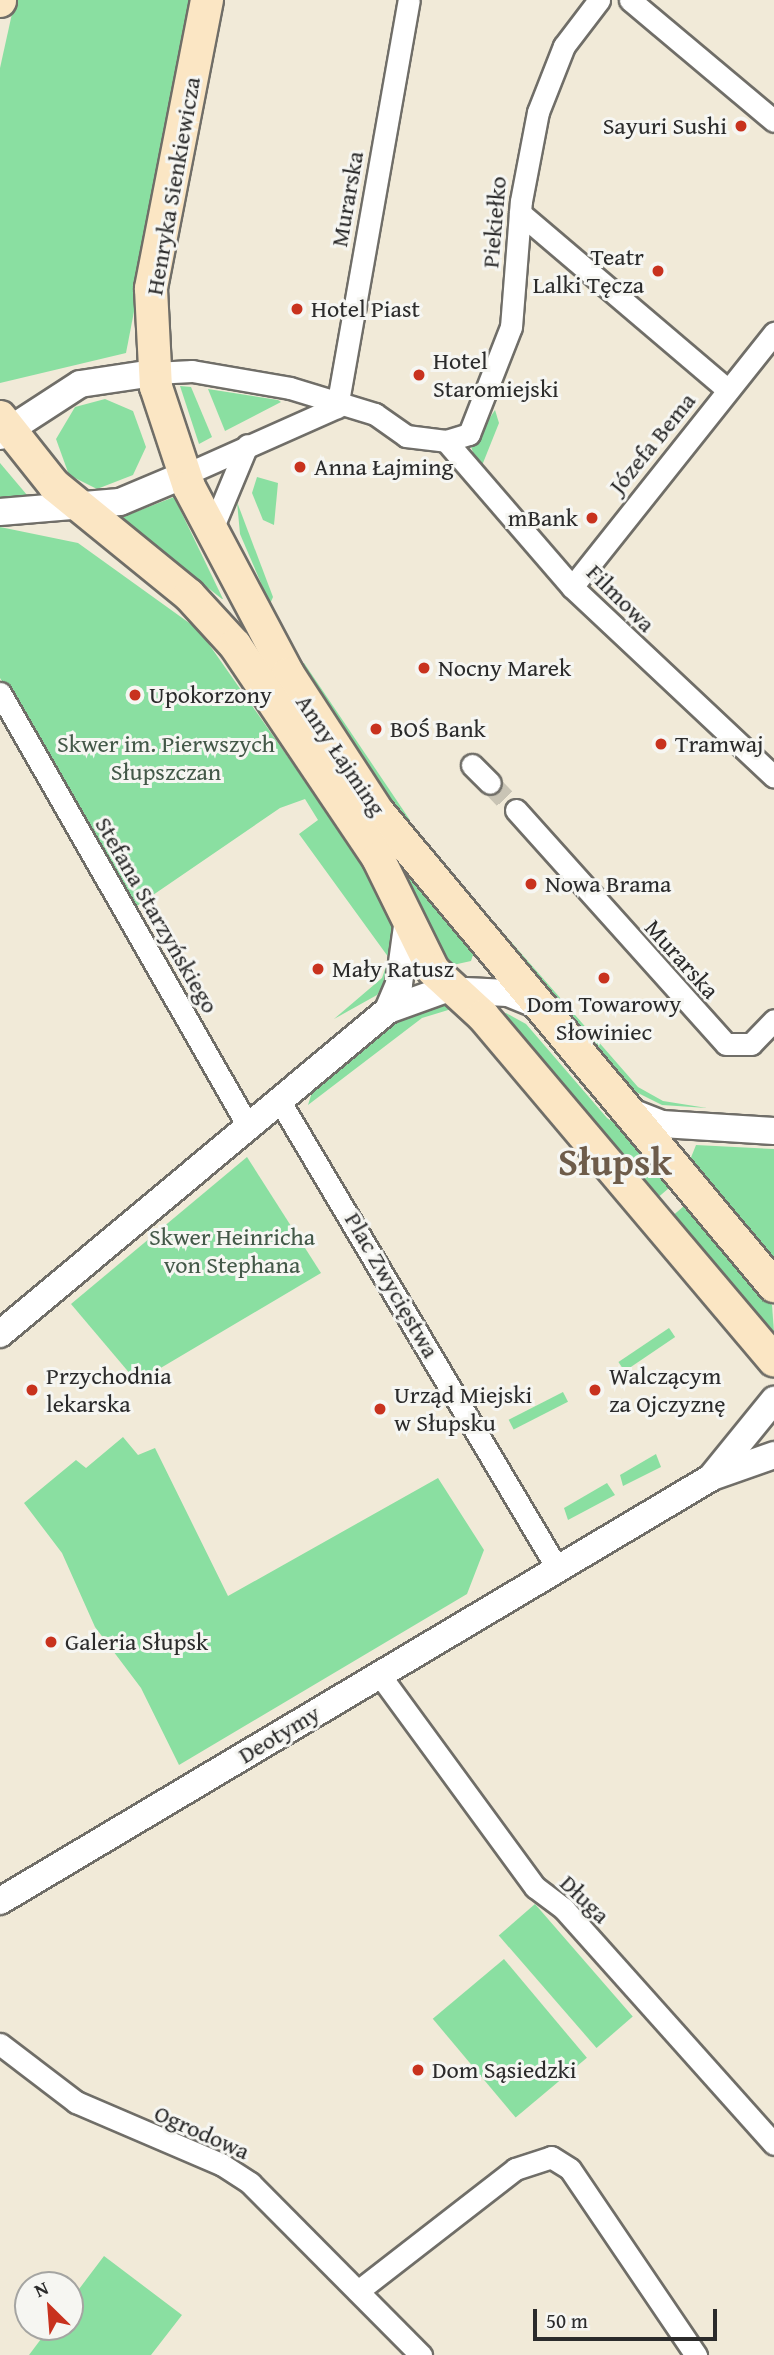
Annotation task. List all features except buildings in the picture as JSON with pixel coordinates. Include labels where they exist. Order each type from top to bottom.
[{"type":"main road","name":"Henryka Sienkiewicza","points":[[184,475],[154,373],[152,282],[207,0]]},
{"type":"main road","name":"Anny Łajming","points":[[3,428],[81,508],[189,595],[235,645],[378,858],[407,926],[449,990]]},
{"type":"main road","name":"Anny Łajming","points":[[184,475],[210,534],[358,783],[541,1007]]},
{"type":"main road","points":[[449,990],[483,1016],[774,1360]]},
{"type":"main road","points":[[541,1007],[636,1114],[774,1286]]},
{"type":"street","name":"Murarska","points":[[337,407],[409,0]]},
{"type":"street","name":"Piekiełko","points":[[446,441],[474,428],[511,327],[520,213],[546,88],[564,46],[599,0]]},
{"type":"street","points":[[630,0],[774,121]]},
{"type":"street","points":[[520,213],[728,390]]},
{"type":"street","name":"Józefa Bema","points":[[572,587],[774,333]]},
{"type":"street","points":[[3,428],[80,384],[154,373],[192,371],[290,388],[337,407],[369,412],[399,435],[446,441]]},
{"type":"street","points":[[0,512],[81,508],[120,502],[337,407]]},
{"type":"street","name":"Filmowa","points":[[446,441],[572,587],[774,777]]},
{"type":"street","points":[[210,534],[247,445]]},
{"type":"street","name":"Stefana Starzyńskiego","points":[[0,693],[248,1126]]},
{"type":"street","points":[[472,765],[491,783]]},
{"type":"street","name":"Murarska","points":[[516,810],[716,1035],[742,1047],[770,1026]]},
{"type":"street","points":[[388,1010],[399,984],[407,926]]},
{"type":"street","points":[[0,1334],[388,1010],[449,990],[508,993],[541,1007]]},
{"type":"street","name":"Plac Zwycięstwa","points":[[279,1100],[558,1568]]},
{"type":"street","points":[[636,1114],[662,1124],[774,1131]]},
{"type":"street","points":[[712,1476],[774,1400]]},
{"type":"street","points":[[558,1568],[712,1476],[774,1455]]},
{"type":"street","name":"Deotymy","points":[[0,1900],[558,1568]]},
{"type":"street","name":"Długa","points":[[379,1674],[534,1887],[564,1909],[774,2144]]},
{"type":"street","name":"Ogrodowa","points":[[0,2044],[76,2102],[236,2173],[421,2355]]},
{"type":"street","points":[[358,2291],[515,2168],[551,2157],[570,2169],[696,2355]]},
{"type":"green space","points":[[15,0],[194,0],[126,353],[0,383],[0,68]]},
{"type":"green space","points":[[180,386],[191,387],[212,437],[199,444]]},
{"type":"green space","points":[[208,389],[278,400],[281,402],[225,431]]},
{"type":"green space","points":[[105,399],[133,411],[146,447],[133,475],[97,489],[69,475],[56,439],[75,407]]},
{"type":"green space","points":[[495,410],[499,423],[479,473],[471,446]]},
{"type":"green space","points":[[0,463],[27,495],[27,496],[0,498]]},
{"type":"green space","points":[[257,477],[278,483],[274,525],[263,520],[252,493]]},
{"type":"green space","points":[[174,497],[223,599],[120,518]]},
{"type":"green space","points":[[237,502],[273,597],[270,604],[240,534]]},
{"type":"green space","name":"Skwer im. Pierwszych Słupszczan","points":[[0,527],[78,543],[199,630],[383,893],[397,933],[390,975],[377,995],[334,1019],[382,978],[389,958],[299,834],[318,820],[305,799],[280,808],[134,908],[0,678]]},
{"type":"green space","points":[[304,663],[410,821],[405,824],[299,666]]},
{"type":"green space","points":[[404,865],[475,949],[471,961],[439,968],[433,959]]},
{"type":"green space","points":[[450,872],[638,1087],[663,1101],[707,1108],[662,1105],[634,1091]]},
{"type":"green space","points":[[437,1005],[458,1007],[422,1018],[308,1105],[313,1089],[389,1026]]},
{"type":"green space","points":[[506,1013],[526,1024],[607,1118],[641,1142],[676,1182],[655,1200],[502,1015]]},
{"type":"green space","points":[[696,1145],[774,1149],[774,1265],[690,1160]]},
{"type":"green space","name":"Skwer Heinricha von Stephana","points":[[247,1157],[321,1273],[137,1382],[71,1304]]},
{"type":"green space","points":[[691,1200],[772,1305],[774,1332],[670,1218]]},
{"type":"green space","points":[[669,1328],[675,1337],[625,1371],[618,1362]]},
{"type":"green space","points":[[563,1392],[568,1402],[514,1429],[509,1420]]},
{"type":"green space","points":[[123,1437],[138,1455],[155,1448],[228,1596],[438,1478],[484,1550],[467,1594],[179,1765],[141,1688],[95,1627],[62,1553],[24,1503],[76,1460],[86,1468]]},
{"type":"green space","points":[[656,1454],[661,1467],[623,1486],[620,1475]]},
{"type":"green space","points":[[607,1483],[615,1495],[568,1520],[564,1508]]},
{"type":"green space","points":[[535,1904],[633,2016],[597,2048],[499,1935]]},
{"type":"green space","points":[[504,1959],[587,2058],[516,2118],[433,2019]]},
{"type":"green space","points":[[104,2256],[182,2315],[151,2355],[29,2355],[40,2341],[84,2341],[84,2282]]},
{"type":"tunnel","points":[[490,783],[516,810]]},
{"type":"place","name":"Sayuri Sushi","points":[[741,126]]},
{"type":"place","name":"Teatr Lalki Tęcza","points":[[658,271]]},
{"type":"place","name":"Hotel Piast","points":[[297,309]]},
{"type":"place","name":"Hotel Staromiejski","points":[[419,375]]},
{"type":"place","name":"Anna Łajming","points":[[300,467]]},
{"type":"place","name":"mBank","points":[[592,518]]},
{"type":"place","name":"Nocny Marek","points":[[424,668]]},
{"type":"place","name":"Upokorzony","points":[[135,695]]},
{"type":"place","name":"BOŚ Bank","points":[[376,729]]},
{"type":"place","name":"Tramwaj","points":[[661,744]]},
{"type":"place","name":"Nowa Brama","points":[[531,884]]},
{"type":"place","name":"Mały Ratusz","points":[[318,969]]},
{"type":"place","name":"Dom Towarowy Słowiniec","points":[[604,978]]},
{"type":"place","name":"Przychodnia lekarska","points":[[32,1390]]},
{"type":"place","name":"Walczącym za Ojczyznę","points":[[595,1390]]},
{"type":"place","name":"Urząd Miejski w Słupsku","points":[[380,1409]]},
{"type":"place","name":"Galeria Słupsk","points":[[51,1642]]},
{"type":"place","name":"Dom Sąsiedzki","points":[[418,2070]]},
{"type":"district","name":"Słupsk","points":[[615,1162]]}]
